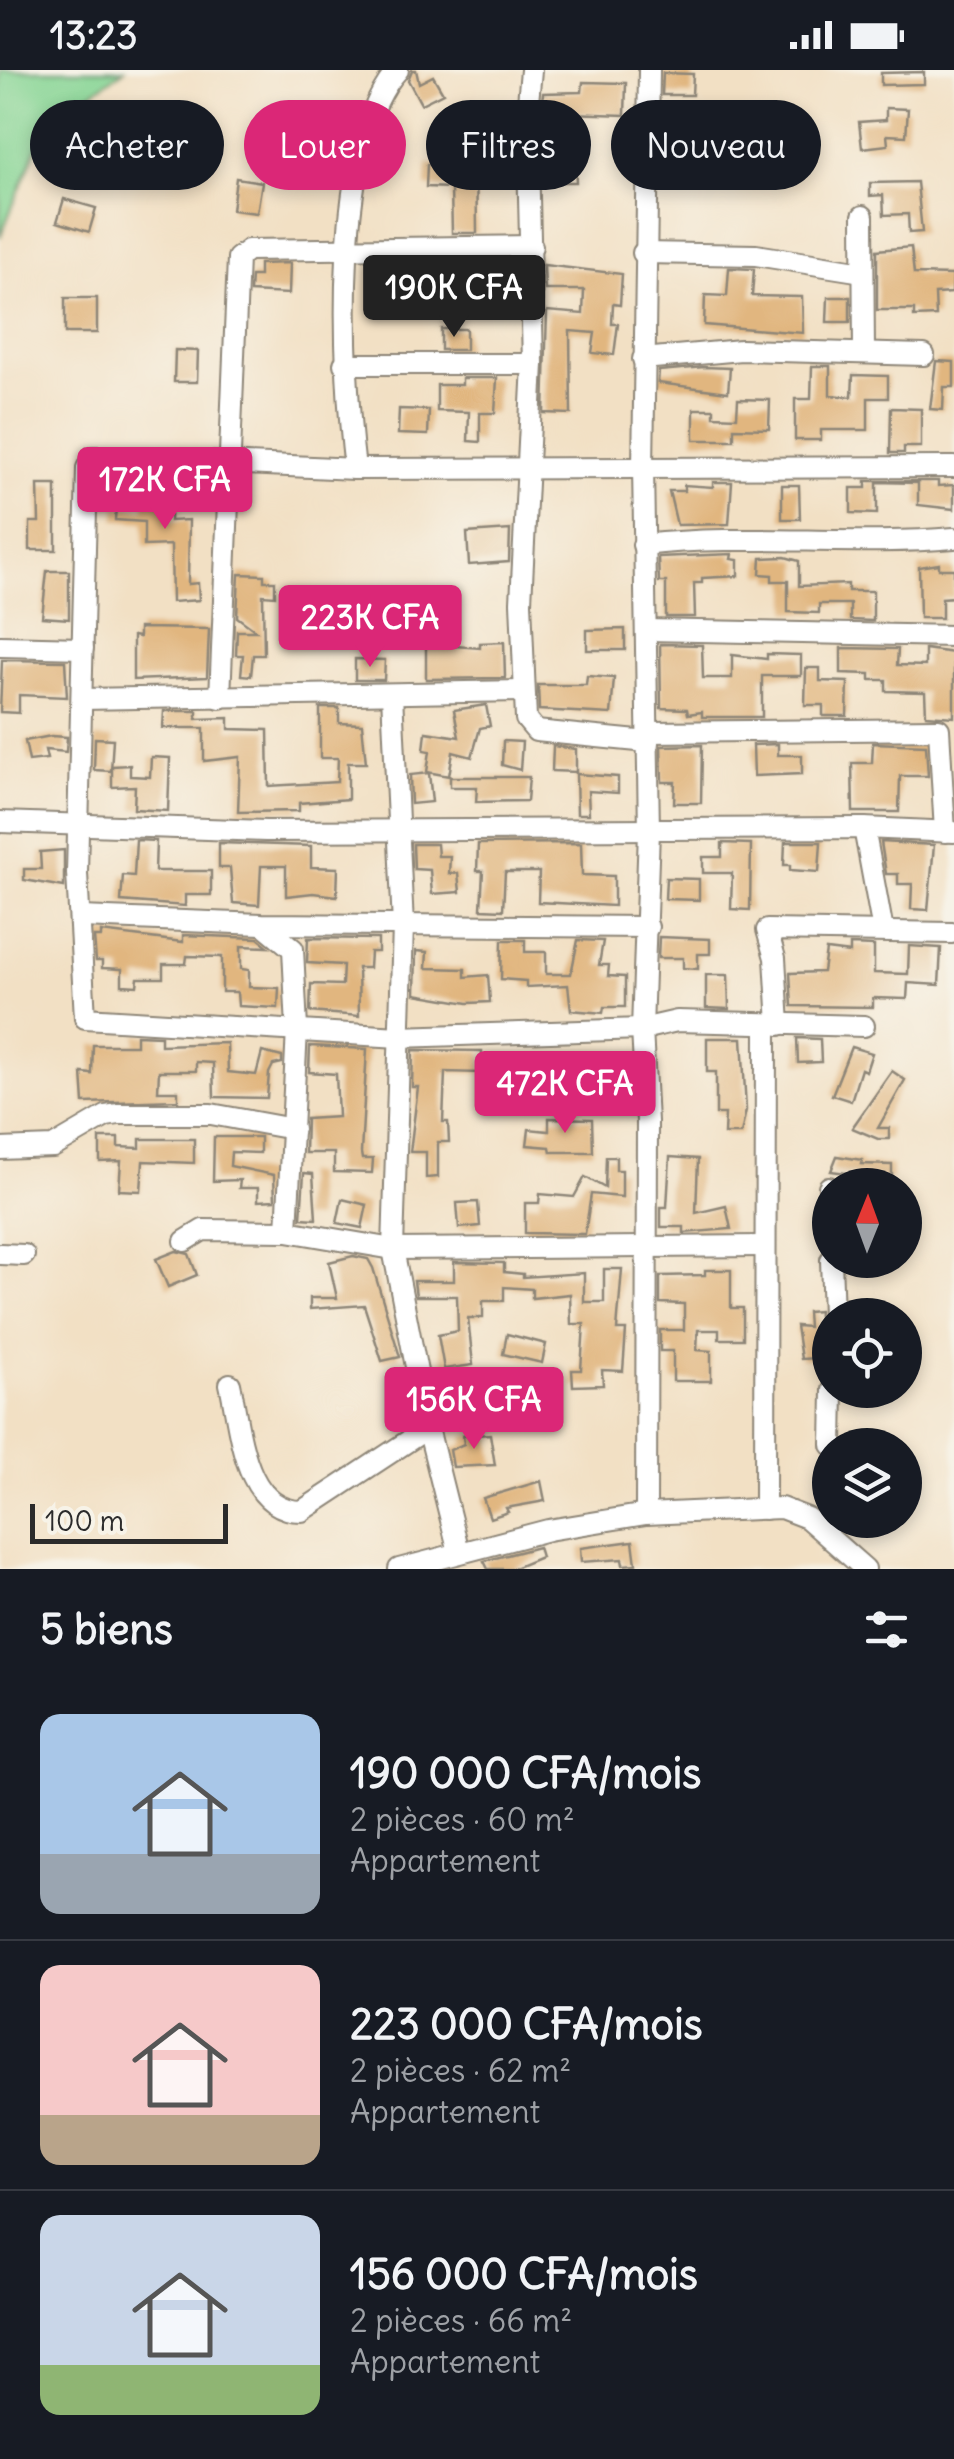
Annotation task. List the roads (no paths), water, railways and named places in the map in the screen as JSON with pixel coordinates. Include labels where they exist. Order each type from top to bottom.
[{"type":"street","points":[[355,469],[344,364],[354,162],[378,98],[398,70]]},
{"type":"street","points":[[0,822],[400,830],[649,832],[864,828],[949,832],[939,729],[648,737],[536,731],[526,718],[521,691],[533,364],[527,113],[531,70]]},
{"type":"street","points":[[646,1514],[642,1030],[649,832],[643,358],[649,70]]},
{"type":"street","points":[[862,216],[864,353]]},
{"type":"street","points":[[220,698],[238,258],[248,250],[532,246]]},
{"type":"street","points":[[644,253],[756,255],[863,272]]},
{"type":"street","points":[[643,358],[741,350],[924,355]]},
{"type":"street","points":[[344,364],[533,364]]},
{"type":"street","points":[[864,1026],[677,1021],[642,1030],[399,1037],[85,1018],[77,872],[88,462],[93,457],[230,462],[253,468],[355,469],[528,465],[954,466]]},
{"type":"street","points":[[643,545],[702,539],[892,543],[954,538]]},
{"type":"street","points":[[646,630],[954,636]]},
{"type":"street","points":[[0,646],[83,648]]},
{"type":"street","points":[[82,700],[521,691]]},
{"type":"street","points":[[392,694],[403,926],[393,1249],[428,1428],[459,1552]]},
{"type":"street","points":[[864,828],[883,931]]},
{"type":"street","points":[[81,917],[262,924],[648,927]]},
{"type":"street","points":[[262,924],[293,949],[297,1029],[287,1232]]},
{"type":"street","points":[[765,1509],[764,1246],[774,958],[767,930],[952,933]]},
{"type":"street","points":[[0,1149],[53,1147],[106,1116],[118,1114],[211,1114],[293,1129]]},
{"type":"street","points":[[185,1241],[203,1230],[287,1232],[393,1249],[764,1246]]},
{"type":"street","points":[[0,1254],[24,1255]]},
{"type":"street","points":[[230,1384],[252,1476],[268,1500],[288,1511],[302,1510],[428,1428]]},
{"type":"street","points":[[400,1569],[548,1530],[646,1514],[765,1509],[798,1512],[812,1519]]},
{"type":"street","points":[[838,1538],[865,1569]]}]
